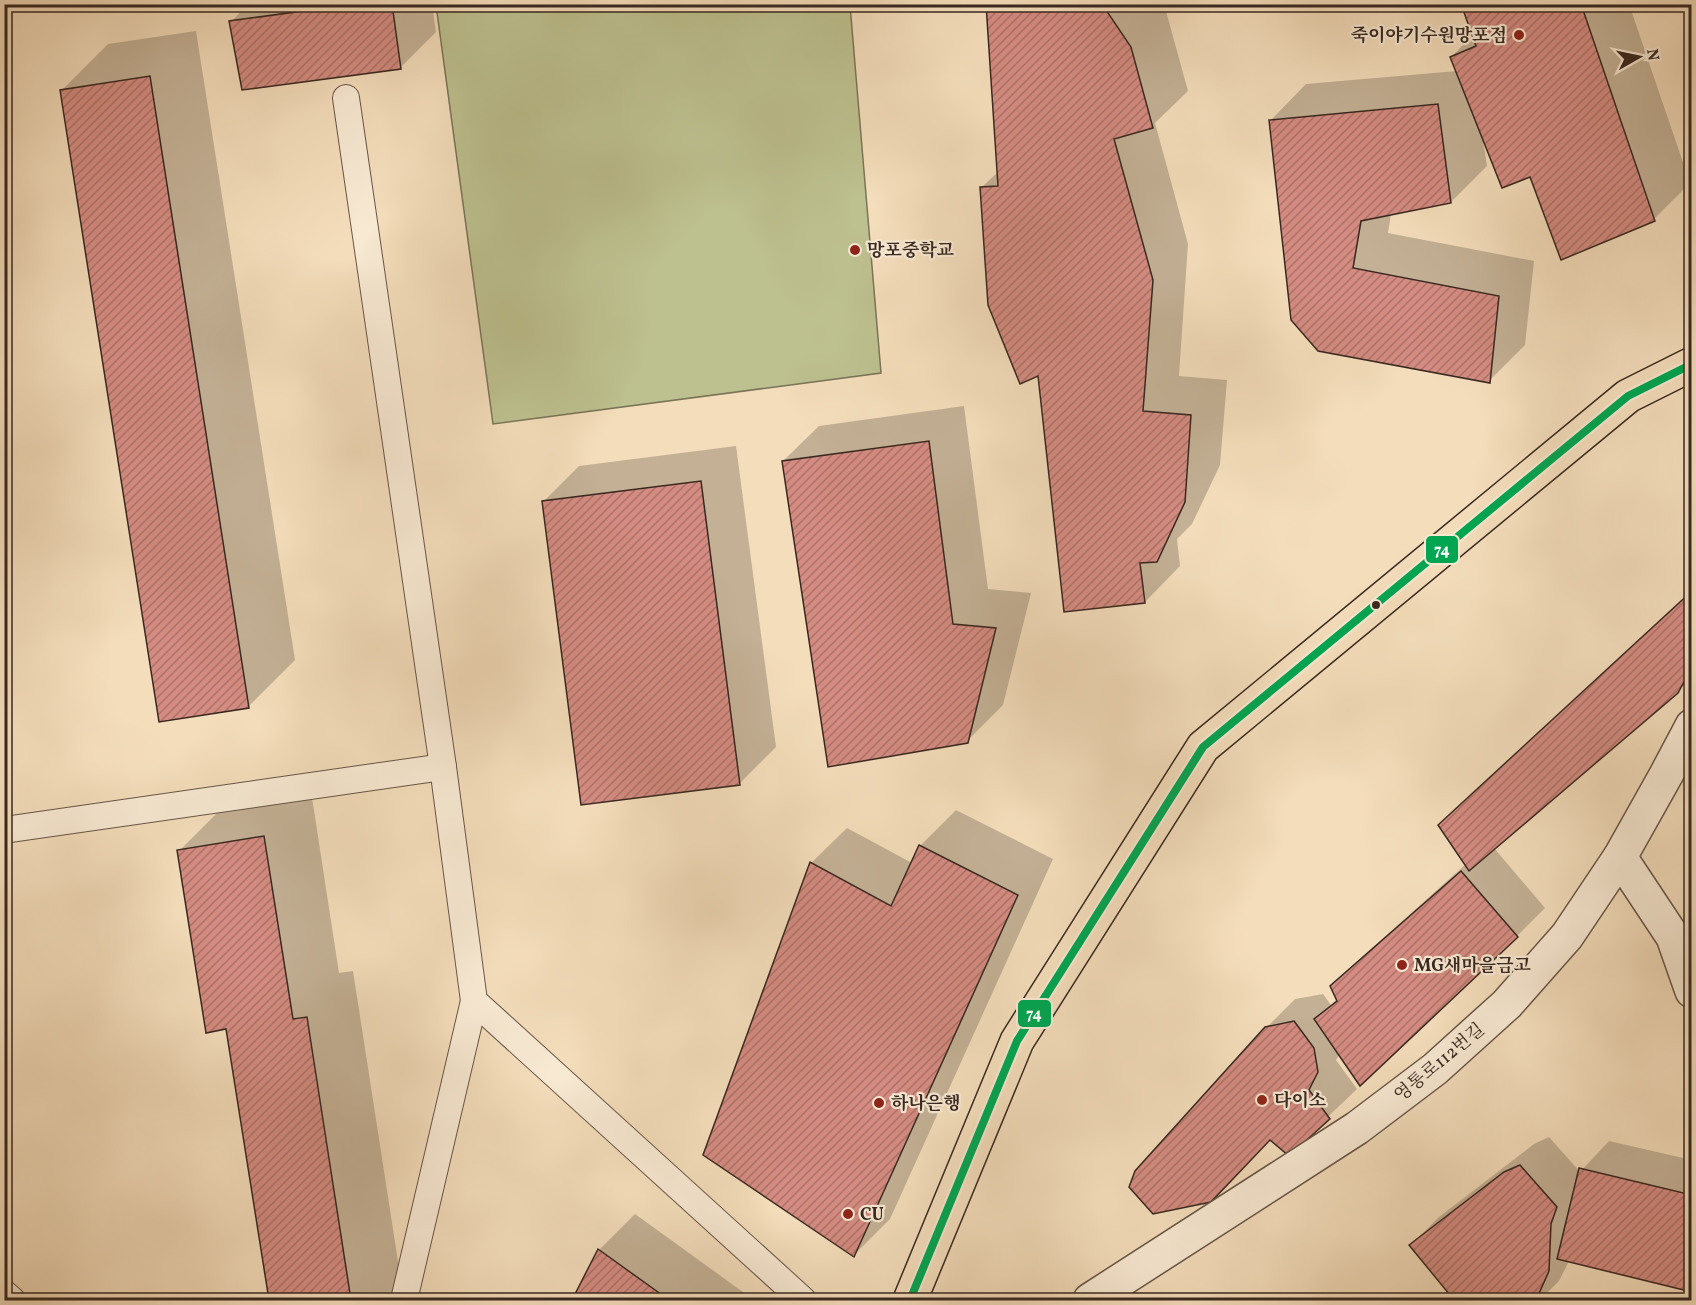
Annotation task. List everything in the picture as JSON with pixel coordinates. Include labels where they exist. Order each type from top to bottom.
[{"type":"main road","points":[[910,1300],[1017,1041],[1203,747],[1628,396],[1692,364]]},
{"type":"street","name":"영통로112번길","points":[[1090,1300],[1358,1128],[1435,1069],[1507,1004],[1567,936],[1620,857],[1692,726]]},
{"type":"street","points":[[1620,857],[1673,937],[1692,991]]},
{"type":"lane","points":[[346,98],[443,767],[474,1001],[404,1300]]},
{"type":"lane","points":[[4,830],[443,767]]},
{"type":"lane","points":[[474,1001],[803,1300]]},
{"type":"lane","points":[[4,1293],[12,1300]]},
{"type":"green space","points":[[436,5],[850,5],[881,373],[493,424]]},
{"type":"building","points":[[355,4],[392,4],[401,69],[242,90],[229,21]]},
{"type":"building","points":[[986,4],[1102,4],[1131,47],[1153,128],[1114,139],[1153,280],[1143,411],[1191,415],[1185,502],[1157,562],[1140,563],[1145,603],[1064,612],[1038,376],[1020,384],[988,305],[980,187],[998,186]]},
{"type":"building","points":[[1461,4],[1581,4],[1655,221],[1561,260],[1530,177],[1502,188],[1450,57],[1476,46]]},
{"type":"building","points":[[150,76],[249,708],[159,722],[60,90]]},
{"type":"building","points":[[1438,104],[1451,203],[1361,221],[1353,268],[1499,296],[1490,383],[1318,351],[1291,320],[1269,120]]},
{"type":"building","points":[[929,441],[953,624],[996,628],[968,743],[828,767],[782,461]]},
{"type":"building","points":[[701,481],[740,785],[581,805],[542,501]]},
{"type":"building","points":[[1692,591],[1692,667],[1678,693],[1469,871],[1438,825]]},
{"type":"building","points":[[264,836],[293,1019],[307,1017],[351,1300],[269,1300],[226,1029],[206,1033],[177,850]]},
{"type":"building","points":[[919,845],[1018,895],[854,1257],[703,1155],[810,862],[891,906]]},
{"type":"building","points":[[1461,871],[1518,937],[1360,1086],[1314,1019],[1337,1001],[1330,986]]},
{"type":"building","points":[[1294,1021],[1314,1048],[1318,1072],[1309,1090],[1330,1119],[1289,1156],[1270,1140],[1211,1202],[1153,1214],[1129,1187],[1135,1171],[1265,1027]]},
{"type":"building","points":[[1520,1165],[1557,1207],[1551,1224],[1549,1271],[1536,1300],[1454,1300],[1409,1245],[1504,1172]]},
{"type":"building","points":[[1579,1168],[1692,1195],[1692,1292],[1557,1259]]},
{"type":"building","points":[[598,1249],[669,1300],[572,1300]]},
{"type":"transit line","name":"74","points":[[910,1300],[1017,1041],[1203,747],[1628,396],[1692,364]]},
{"type":"place","name":"죽이야기수원망포점","points":[[1519,35]]},
{"type":"place","name":"망포중학교","points":[[855,250]]},
{"type":"place","name":"MG새마을금고","points":[[1402,965]]},
{"type":"place","name":"다이소","points":[[1262,1100]]},
{"type":"place","name":"하나은행","points":[[879,1103]]},
{"type":"place","name":"CU","points":[[848,1214]]}]
